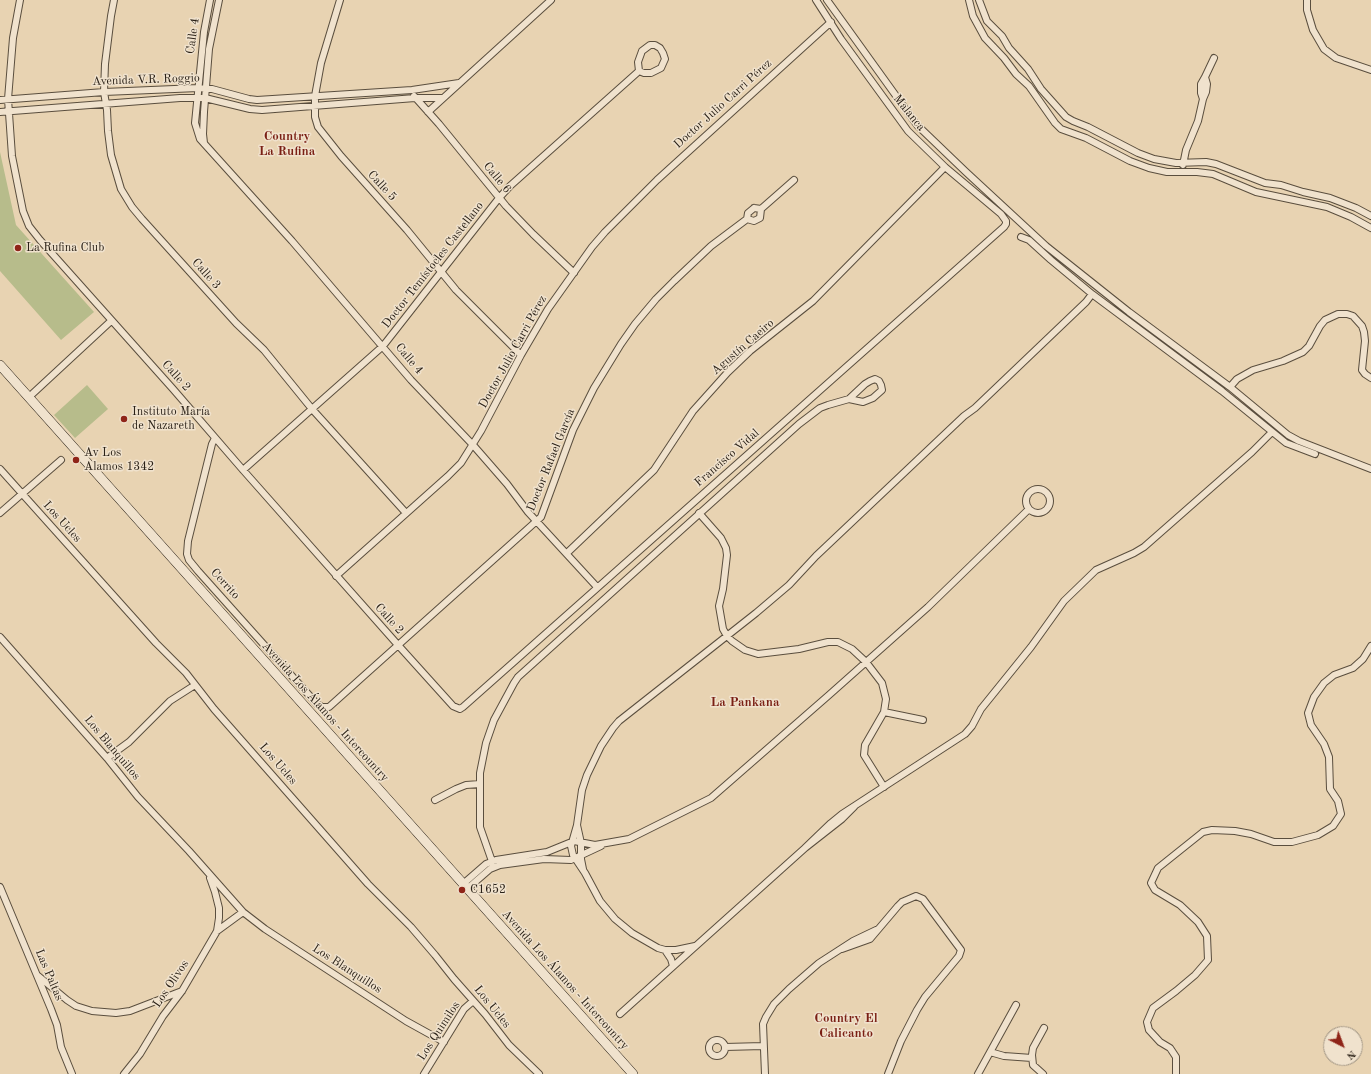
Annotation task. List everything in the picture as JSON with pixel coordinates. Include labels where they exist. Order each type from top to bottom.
[{"type":"main road","name":"Avenida Los Álamos - Intercountry","points":[[0,365],[633,1074]]},
{"type":"street","name":"Calle 2","points":[[20,0],[13,38],[8,100],[12,156],[26,220],[40,240],[173,389],[242,470],[336,576],[453,706],[460,709]]},
{"type":"street","name":"Calle 3","points":[[114,0],[105,64],[104,92],[107,110],[109,145],[112,161],[121,189],[132,207],[236,323],[264,350],[312,409],[406,513]]},
{"type":"street","name":"Calle 4","points":[[210,0],[204,32],[197,98],[196,128],[200,139],[292,241],[411,380],[473,445],[537,521],[597,587]]},
{"type":"street","name":"Calle 4","points":[[204,144],[202,134],[210,40],[219,0]]},
{"type":"street","name":"Calle 5","points":[[340,0],[321,63],[314,105],[316,122],[323,134],[358,177],[407,230],[467,302],[521,355]]},
{"type":"street","points":[[428,112],[551,0]]},
{"type":"street","name":"Malanca","points":[[816,0],[845,44],[915,138],[945,168],[1001,214],[1006,221]]},
{"type":"street","points":[[827,0],[913,121],[922,131],[1059,256],[1129,312],[1230,387],[1292,437],[1371,469]]},
{"type":"street","points":[[969,0],[973,16],[985,38],[1004,58],[1016,74],[1029,86],[1055,123],[1061,129],[1082,136],[1130,161],[1150,168],[1167,172],[1197,172],[1213,174],[1256,192],[1327,207],[1371,228]]},
{"type":"street","points":[[979,0],[987,21],[1002,36],[1009,48],[1069,120],[1150,157],[1170,162],[1206,162],[1216,164],[1258,181],[1281,185],[1313,194],[1324,195],[1371,216]]},
{"type":"street","points":[[1307,0],[1307,10],[1313,30],[1329,55],[1342,61],[1371,70]]},
{"type":"street","name":"Doctor Julio Carri Pérez","points":[[336,576],[452,473],[460,463],[473,445],[521,355],[548,309],[605,232],[641,195],[831,22]]},
{"type":"street","points":[[650,45],[655,45],[660,48],[664,53],[665,59],[662,68],[651,73],[639,71],[638,62],[642,52],[650,45]]},
{"type":"street","points":[[1183,172],[1183,162],[1198,121],[1206,92],[1207,84],[1205,78],[1214,58]]},
{"type":"street","name":"Doctor Temístocles Castellano","points":[[242,470],[383,346],[510,186],[639,71]]},
{"type":"street","name":"Avenida V.R. Roggio","points":[[0,100],[104,92],[198,88],[205,88],[257,100],[412,90],[459,83]]},
{"type":"street","name":"Calle 6","points":[[412,90],[415,98],[499,198],[523,224],[574,273]]},
{"type":"street","name":"Avenida V.R. Roggio","points":[[0,112],[106,103],[197,98],[205,98],[250,109],[262,110],[415,98],[442,98]]},
{"type":"street","points":[[1082,136],[1085,126]]},
{"type":"street","name":"Agustín Caeiro","points":[[566,552],[654,470],[694,411],[715,385],[739,361],[810,304],[945,168]]},
{"type":"street","name":"Doctor Rafael García","points":[[747,220],[748,213],[752,209],[761,209],[794,180]]},
{"type":"street","points":[[1312,203],[1313,194]]},
{"type":"street","name":"Doctor Rafael García","points":[[332,705],[537,521],[542,514],[564,452],[576,424],[594,388],[621,344],[648,309],[674,281],[711,246],[747,220],[754,221],[758,219],[761,215],[761,209]]},
{"type":"street","name":"Francisco Vidal","points":[[460,709],[1004,228],[1006,221]]},
{"type":"street","points":[[1021,237],[1029,240],[1092,294],[1222,391],[1289,445],[1316,454]]},
{"type":"street","points":[[696,945],[676,950],[665,950],[632,933],[615,919],[597,896],[578,857],[572,850],[572,842],[577,825],[584,782],[601,746],[612,728],[625,716],[750,618],[788,585],[813,559],[1086,302],[1092,294]]},
{"type":"street","points":[[1230,387],[1237,379],[1253,370],[1283,361],[1302,352],[1309,346],[1325,320],[1338,314],[1353,316],[1362,326],[1364,332],[1362,370],[1371,378]]},
{"type":"street","points":[[29,397],[111,321]]},
{"type":"street","points":[[493,864],[480,827],[480,784],[483,756],[494,720],[518,677],[699,513],[813,413],[820,408],[849,399],[861,387],[870,381],[876,379],[879,381],[882,390],[879,394],[862,402],[849,399]]},
{"type":"street","points":[[620,1014],[805,848],[842,819],[854,807],[969,730],[981,709],[1031,647],[1060,604],[1096,570],[1140,550],[1252,452],[1272,432]]},
{"type":"street","name":"Cerrito","points":[[215,438],[212,444],[188,541],[187,549],[189,560],[198,572],[317,704],[325,708],[332,705]]},
{"type":"street","points":[[0,513],[60,460]]},
{"type":"street","name":"Los Ucles","points":[[0,469],[156,643],[181,667],[214,709],[368,884],[411,927],[485,1014],[509,1045],[539,1074]]},
{"type":"street","points":[[1037,489],[1048,494],[1050,498],[1050,506],[1044,512],[1036,513],[1029,509],[1026,498],[1030,492],[1037,489]]},
{"type":"street","points":[[493,864],[544,859],[566,860],[578,857],[604,845],[636,837],[716,795],[939,597],[1029,509]]},
{"type":"street","points":[[699,513],[721,538],[726,548],[727,555],[724,582],[719,606],[723,629],[727,636],[745,650],[758,654],[799,650],[828,642],[838,642],[852,649],[866,662],[884,686],[886,698],[884,712],[865,745],[864,755],[884,787]]},
{"type":"street","name":"Los Blanquillos","points":[[0,637],[107,758],[138,797],[243,912],[261,926],[406,1022],[444,1042]]},
{"type":"street","points":[[1176,1074],[1176,1056],[1170,1048],[1160,1042],[1148,1030],[1147,1022],[1153,1008],[1195,975],[1208,960],[1207,936],[1198,922],[1180,905],[1166,898],[1155,890],[1151,883],[1158,868],[1203,832],[1212,830],[1236,831],[1251,834],[1274,842],[1292,842],[1318,835],[1333,826],[1341,814],[1338,801],[1330,789],[1329,757],[1324,744],[1311,725],[1308,713],[1314,697],[1324,683],[1334,675],[1353,668],[1363,659],[1371,646]]},
{"type":"street","points":[[107,758],[134,738],[170,701],[195,685]]},
{"type":"street","points":[[884,712],[922,720]]},
{"type":"street","points":[[435,800],[466,785],[480,784]]},
{"type":"street","points":[[577,825],[581,843],[578,857]]},
{"type":"street","points":[[465,887],[490,869],[493,864],[505,857],[547,852],[572,842],[590,845],[604,845]]},
{"type":"street","name":"Los Blanquillos","points":[[209,874],[219,908],[217,931]]},
{"type":"street","name":"Las Paltas","points":[[0,887],[51,1008],[57,1025],[61,1047],[72,1074]]},
{"type":"street","points":[[765,1074],[763,1024],[774,1004],[819,963],[853,941],[878,929],[902,902],[912,897],[919,896],[923,899],[961,950],[959,956],[930,991],[917,1010],[901,1041],[888,1074]]},
{"type":"street","name":"Los Olivos","points":[[124,1074],[140,1054],[163,1016],[182,991],[217,931],[243,912]]},
{"type":"street","points":[[665,950],[671,959],[673,966]]},
{"type":"street","points":[[35,972],[66,1000],[76,1006],[92,1011],[116,1013],[130,1011],[182,991]]},
{"type":"street","name":"Los Quimilos","points":[[424,1074],[464,1010],[473,1001]]},
{"type":"street","points":[[978,1074],[1016,1006]]},
{"type":"street","points":[[1043,1074],[1033,1065],[1032,1058],[1033,1048],[1044,1028]]},
{"type":"street","points":[[725,1047],[763,1046]]},
{"type":"street","points":[[990,1052],[1004,1056],[1032,1058]]},
{"type":"green space","name":"La Rufina Club","points":[[0,152],[16,225],[94,312],[61,340],[0,271]]},
{"type":"green space","points":[[87,385],[108,409],[75,438],[54,415]]},
{"type":"place","name":"La Rufina Club","points":[[18,248]]},
{"type":"place","name":"Instituto María de Nazareth","points":[[124,419]]},
{"type":"place","name":"Av Los Alamos 1342","points":[[76,460]]},
{"type":"place","name":"C1652","points":[[462,890]]},
{"type":"district","name":"Country La Rufina","points":[[287,144]]},
{"type":"district","name":"La Pankana","points":[[745,703]]},
{"type":"district","name":"Country El Calicanto","points":[[846,1026]]}]
